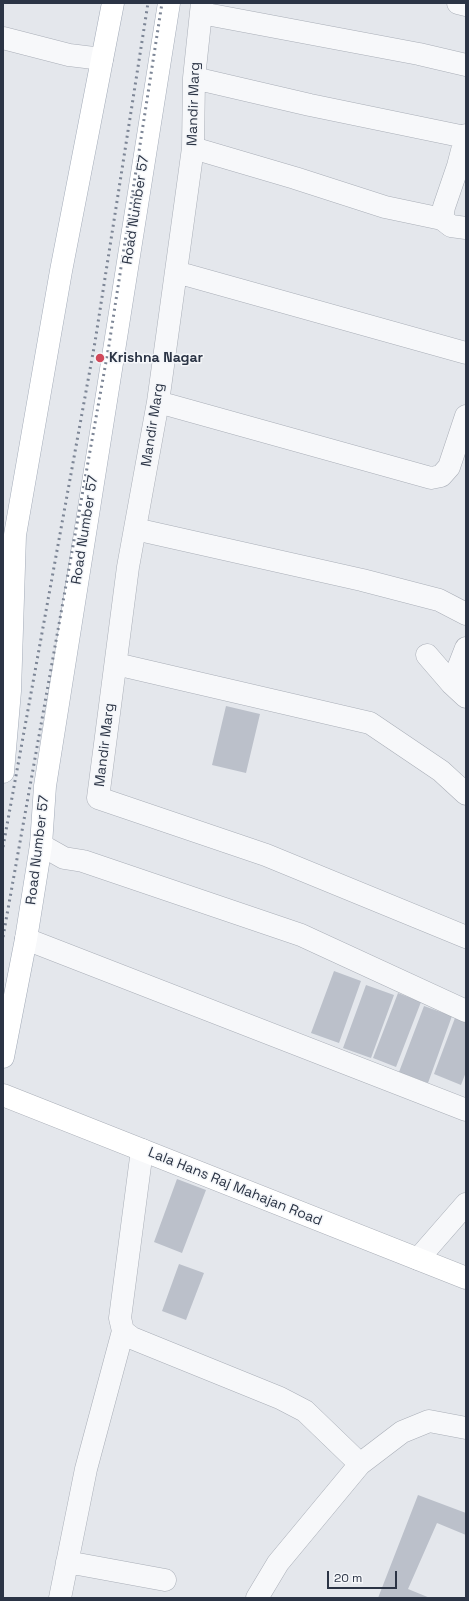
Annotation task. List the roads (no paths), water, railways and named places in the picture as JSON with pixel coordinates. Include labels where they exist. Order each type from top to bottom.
[{"type":"main road","points":[[3,772],[15,535],[61,271],[113,3]]},
{"type":"main road","name":"Road Number 57","points":[[3,1057],[26,938],[41,844],[45,786],[169,3]]},
{"type":"main road","name":"Lala Hans Raj Mahajan Road","points":[[3,1095],[466,1278]]},
{"type":"street","points":[[458,3],[466,5]]},
{"type":"street","points":[[202,8],[466,65]]},
{"type":"street","name":"Mandir Marg","points":[[202,8],[194,78],[193,148],[158,402],[128,567],[98,798],[266,855],[466,937]]},
{"type":"street","points":[[3,38],[69,55],[102,59]]},
{"type":"street","points":[[194,78],[310,105],[466,136],[458,166],[444,207],[442,219]]},
{"type":"street","points":[[193,148],[295,178],[385,207],[442,219],[451,226],[466,228]]},
{"type":"street","points":[[176,272],[466,353]]},
{"type":"street","points":[[158,402],[431,478],[441,476],[449,468],[466,416]]},
{"type":"street","points":[[135,529],[362,580],[439,600],[466,614]]},
{"type":"street","points":[[459,690],[466,648]]},
{"type":"street","points":[[427,655],[459,690]]},
{"type":"street","points":[[116,664],[370,722],[441,771],[466,794]]},
{"type":"street","points":[[41,844],[64,858],[83,861],[301,935],[466,1011]]},
{"type":"street","points":[[26,938],[466,1110]]},
{"type":"street","points":[[60,1598],[86,1469],[123,1331],[120,1318],[142,1150]]},
{"type":"street","points":[[418,1259],[466,1204]]},
{"type":"street","points":[[123,1331],[132,1338],[280,1398],[305,1411],[360,1464]]},
{"type":"street","points":[[257,1598],[278,1563],[360,1464],[402,1432],[429,1421],[466,1428]]},
{"type":"street","points":[[67,1562],[165,1580]]},
{"type":"railway","points":[[3,847],[95,342],[148,3]]},
{"type":"railway","points":[[3,937],[109,345],[162,3]]},
{"type":"place","name":"Krishna Nagar","points":[[100,358]]}]
